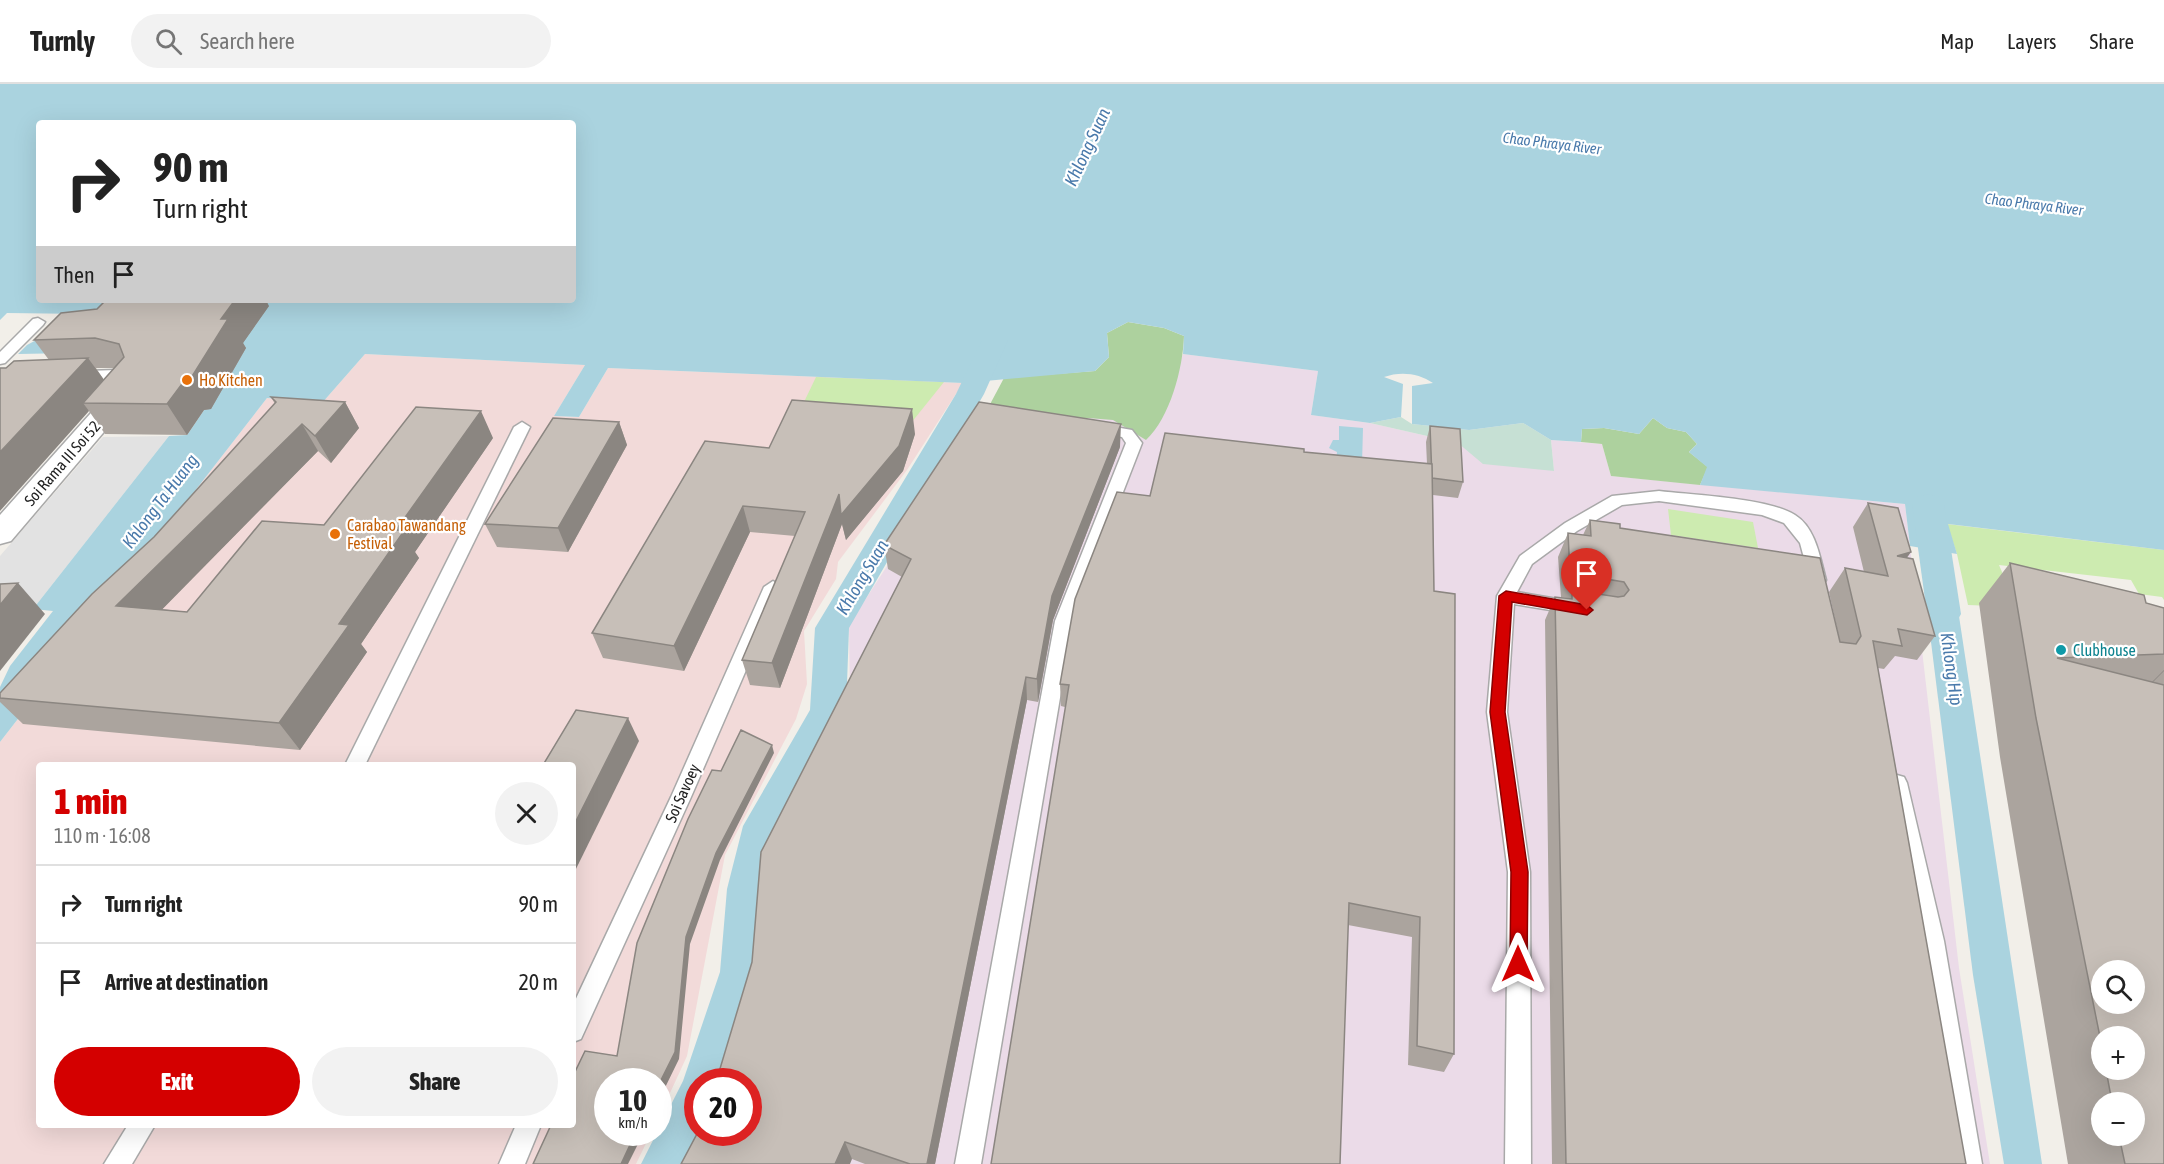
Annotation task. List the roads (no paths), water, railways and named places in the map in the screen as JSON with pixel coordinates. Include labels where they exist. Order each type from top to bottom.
[{"type":"street","name":"Soi Rama III Soi 52","points":[[0,382],[116,378],[130,382],[130,386],[0,534]]},
{"type":"lane","points":[[0,360],[38,322]]},
{"type":"lane","points":[[356,762],[522,427]]},
{"type":"lane","points":[[968,1164],[1064,621],[1130,459],[1134,443],[1127,433],[1081,427]]},
{"type":"lane","points":[[1518,1164],[1520,872],[1497,712],[1506,596],[1526,560],[1571,527],[1618,500],[1659,496],[1764,510],[1790,519],[1808,542],[1820,594]]},
{"type":"lane","name":"Soi Savoey","points":[[576,1024],[681,797],[783,564]]},
{"type":"lane","points":[[1506,596],[1596,611]]},
{"type":"lane","points":[[1892,759],[1933,941],[1969,1164]]},
{"type":"lane","points":[[117,1164],[141,1128]]},
{"type":"lane","points":[[512,1164],[529,1128]]},
{"type":"water","points":[[0,84],[2164,84],[2164,550],[1948,524],[1957,554],[1910,546],[1905,504],[1700,485],[1707,467],[1689,452],[1697,444],[1686,432],[1667,428],[1653,418],[1639,434],[1604,428],[1582,429],[1581,442],[1551,440],[1523,423],[1469,430],[1412,424],[1412,386],[1433,383],[1409,374],[1384,377],[1403,384],[1401,417],[1370,423],[1311,415],[1318,371],[1183,354],[1184,336],[1164,328],[1128,322],[1107,333],[1109,357],[1095,371],[963,383],[608,368],[579,417],[554,416],[585,365],[365,354],[322,403],[267,398],[0,742],[0,687],[10,666],[53,611],[33,609],[169,436],[187,435],[204,410],[211,408],[245,349],[239,348],[236,303],[576,303],[576,120],[36,120],[36,303],[201,303],[72,353],[18,354],[27,345],[85,314],[7,313],[0,320]]},
{"type":"water","points":[[1339,426],[1363,428],[1362,464],[1336,461],[1337,452],[1329,448],[1333,440],[1339,440]]},
{"type":"water","points":[[1921,563],[1952,570],[2042,1164],[2004,1164],[1973,975]]},
{"type":"waterway","name":"Khlong Suan","points":[[711,1068],[742,972],[748,889],[763,826],[828,711],[832,628],[970,394],[995,340]]},
{"type":"waterway","name":"Khlong Hip","points":[[1928,504],[1944,614]]},
{"type":"waterway","name":"Khlong Suan","points":[[665,1164],[684,1126]]},
{"type":"place","name":"Ho Kitchen","points":[[187,380]]},
{"type":"place","name":"Carabao Tawandang Festival","points":[[335,534]]},
{"type":"place","name":"Clubhouse","points":[[2061,650]]},
{"type":"water label","name":"Chao Phraya River","points":[[1552,143]]},
{"type":"water label","name":"Chao Phraya River","points":[[2034,204]]},
{"type":"water label","name":"Khlong Ta Huang","points":[[160,501]]}]
